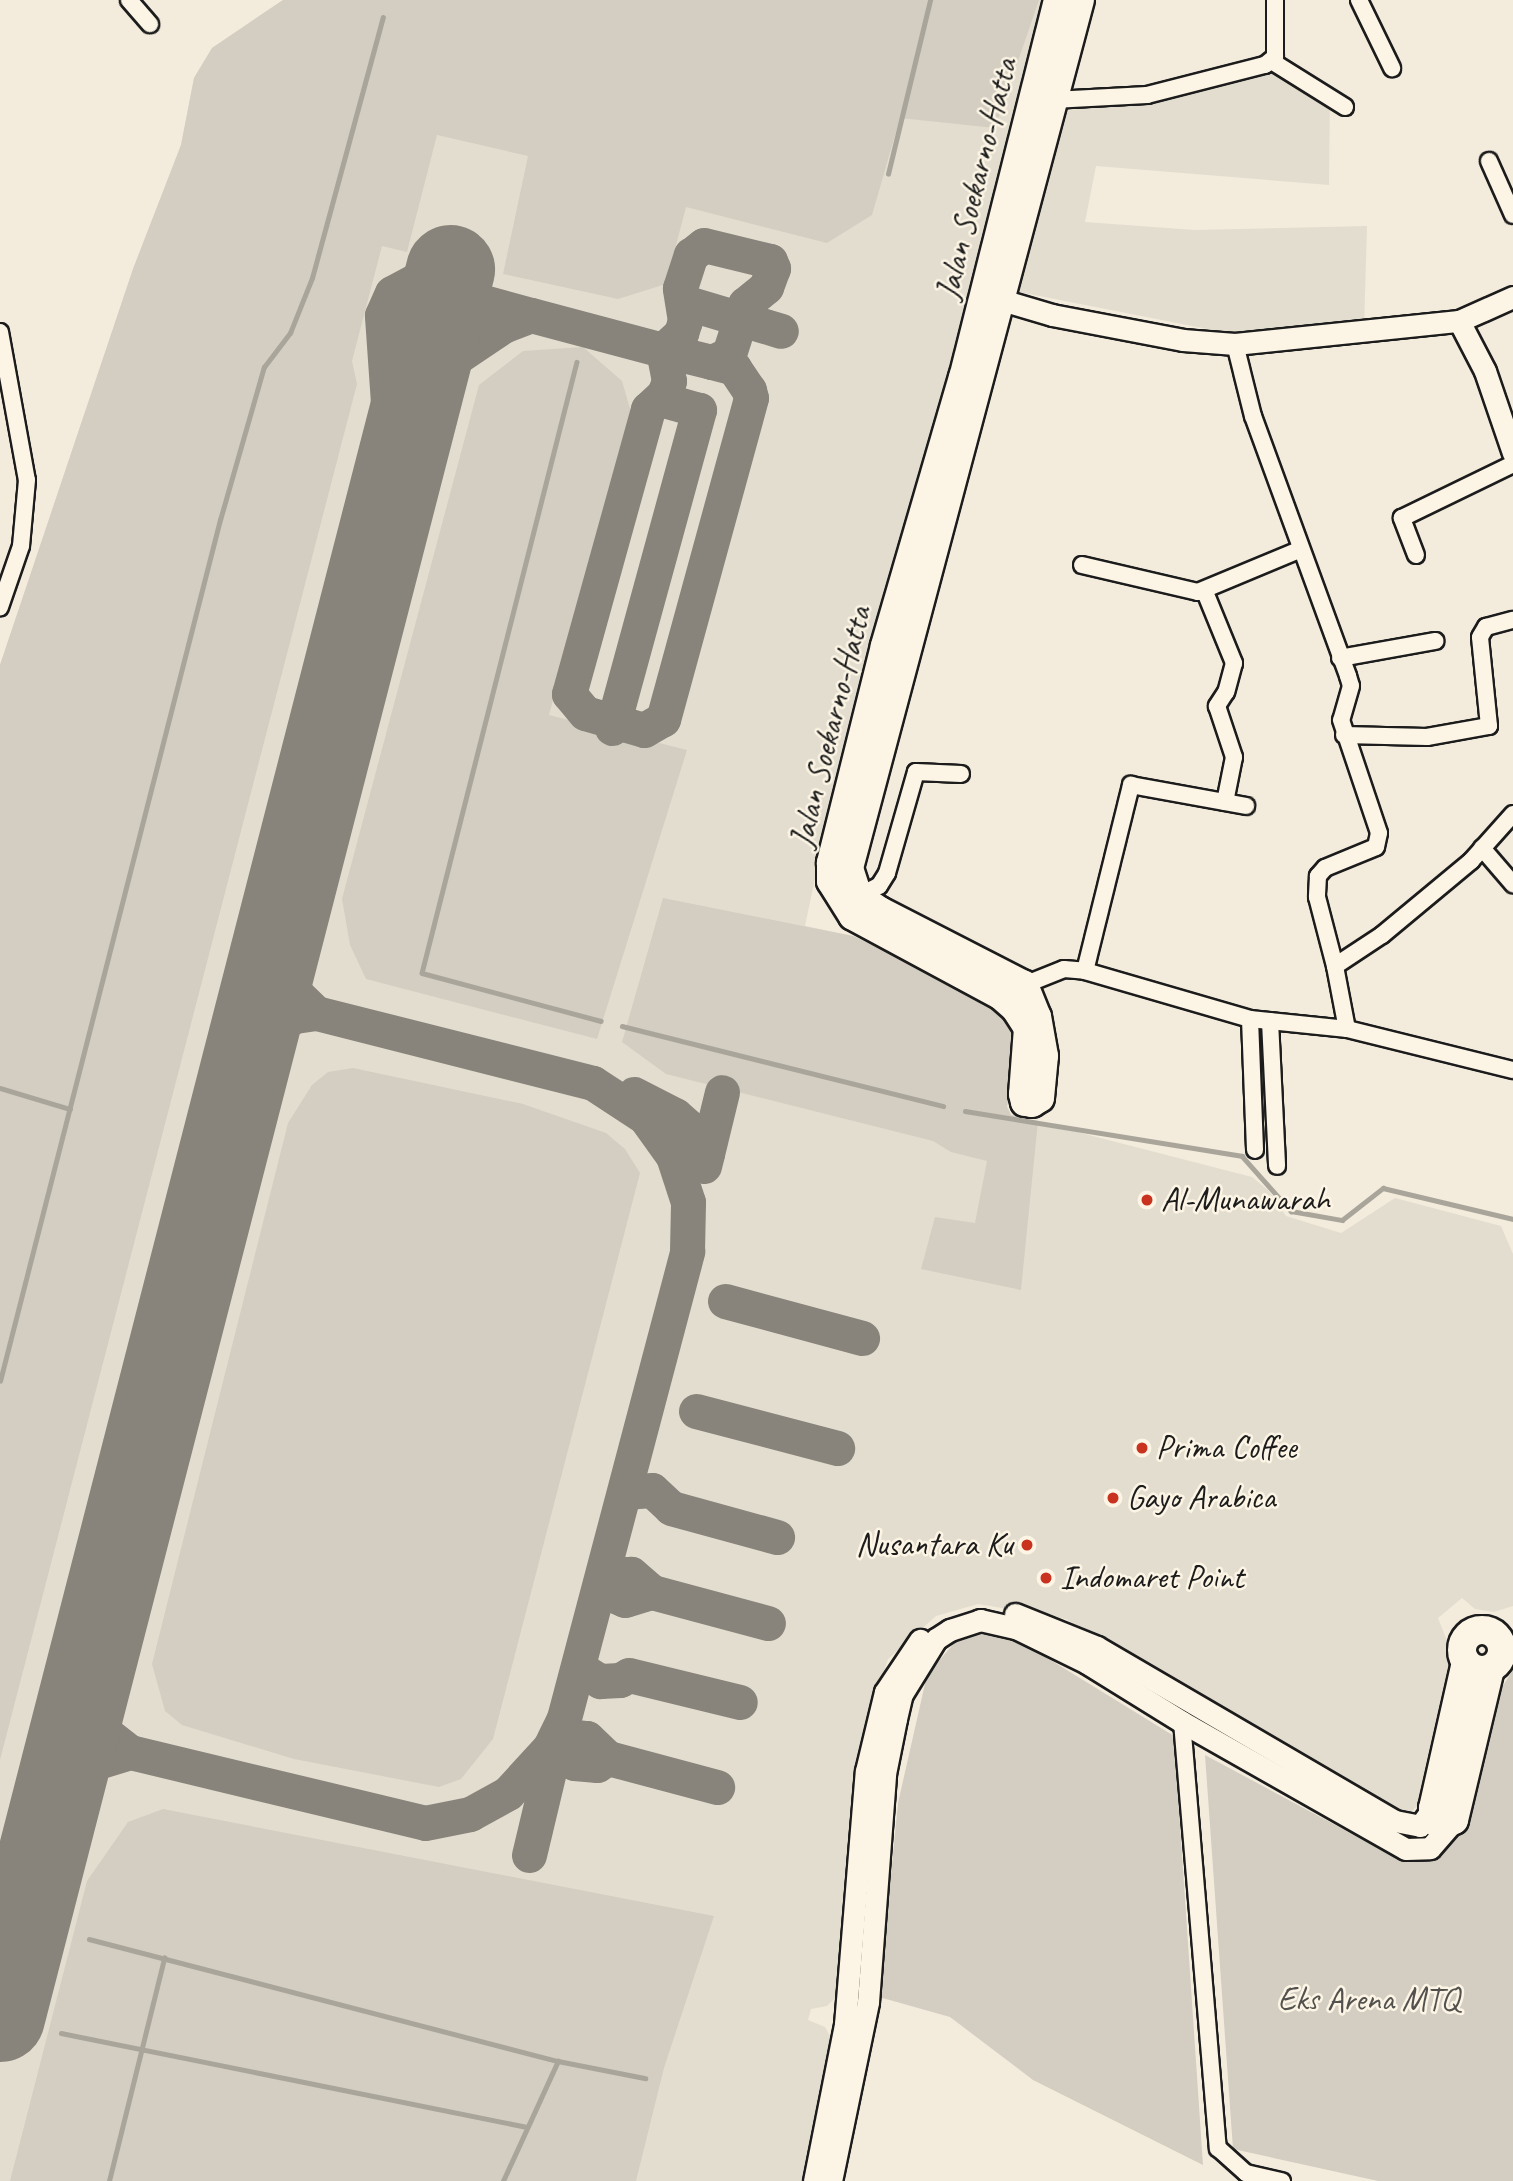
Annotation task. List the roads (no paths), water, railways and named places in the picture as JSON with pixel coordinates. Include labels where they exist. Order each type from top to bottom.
[{"type":"highway","name":"Jalan Soekarno-Hatta","points":[[850,900],[849,868],[855,836],[992,297],[1058,0]]},
{"type":"highway","name":"Jalan Soekarno-Hatta","points":[[992,297],[1053,100],[1080,0]]},
{"type":"highway","points":[[850,900],[963,966],[1000,995],[1021,1016],[1028,1028],[1029,1049],[1023,1094],[1026,1102],[1032,1103],[1040,1098],[1044,1056],[1037,1017],[1024,985],[963,966]]},
{"type":"highway","points":[[1444,1814],[1496,1649]]},
{"type":"street","points":[[129,0],[150,24]]},
{"type":"street","points":[[1273,62],[1275,0]]},
{"type":"street","points":[[1359,0],[1392,68]]},
{"type":"street","points":[[1053,100],[1147,95],[1220,80],[1273,62]]},
{"type":"street","points":[[1273,62],[1345,107]]},
{"type":"street","points":[[1489,161],[1513,215]]},
{"type":"street","points":[[992,297],[1052,315],[1183,340],[1235,344],[1459,321],[1513,297]]},
{"type":"street","points":[[1459,321],[1485,371],[1513,453]]},
{"type":"street","points":[[0,332],[27,480],[21,546],[0,607]]},
{"type":"street","points":[[1235,344],[1253,416],[1299,550],[1351,685],[1341,710],[1344,735],[1380,839],[1376,847],[1325,868],[1318,876],[1317,897],[1335,966],[1347,1029]]},
{"type":"street","points":[[1416,555],[1402,518],[1513,464]]},
{"type":"street","points":[[1082,565],[1205,592],[1299,550]]},
{"type":"street","points":[[1205,592],[1234,663],[1226,692],[1217,706],[1234,757],[1225,802]]},
{"type":"street","points":[[1344,735],[1427,737],[1489,726],[1480,637],[1486,627],[1513,620]]},
{"type":"street","points":[[1340,658],[1435,641]]},
{"type":"street","points":[[850,900],[878,886],[887,873],[916,772],[961,774]]},
{"type":"street","points":[[1085,971],[1126,791],[1138,784],[1246,806]]},
{"type":"street","points":[[1335,966],[1382,935],[1482,848],[1513,814]]},
{"type":"street","points":[[1482,848],[1513,884]]},
{"type":"street","points":[[1024,985],[1064,969],[1085,971],[1250,1019],[1347,1029],[1513,1070]]},
{"type":"street","points":[[1250,1019],[1255,1150]]},
{"type":"street","points":[[1270,1021],[1277,1166]]},
{"type":"street","points":[[814,2181],[844,2091],[868,2003],[885,1774],[902,1695],[936,1639],[980,1620],[1016,1628],[1092,1655],[1395,1821],[1420,1826],[1444,1814]]},
{"type":"street","points":[[1092,1655],[1182,1723],[1406,1849],[1430,1848],[1444,1814]]},
{"type":"street","points":[[1182,1723],[1218,2148],[1246,2173],[1282,2181]]},
{"type":"street","points":[[831,2181],[844,2091]]},
{"type":"waterway","points":[[888,174],[930,0]]},
{"type":"waterway","points":[[0,1381],[220,520],[264,367],[290,333],[312,278],[383,17]]},
{"type":"waterway","points":[[577,362],[422,973],[601,1021]]},
{"type":"waterway","points":[[622,1026],[943,1106]]},
{"type":"waterway","points":[[0,1088],[70,1109]]},
{"type":"waterway","points":[[965,1111],[1242,1156],[1291,1211],[1342,1220],[1383,1188],[1513,1219]]},
{"type":"waterway","points":[[89,1939],[558,2061],[645,2078]]},
{"type":"waterway","points":[[109,2181],[164,1958]]},
{"type":"waterway","points":[[61,2033],[527,2127]]},
{"type":"waterway","points":[[503,2181],[558,2061]]},
{"type":"place","name":"Al-Munawarah","points":[[1147,1200]]},
{"type":"place","name":"Prima Coffee","points":[[1142,1448]]},
{"type":"place","name":"Gayo Arabica","points":[[1113,1498]]},
{"type":"place","name":"Nusantara Ku","points":[[1027,1545]]},
{"type":"place","name":"Indomaret Point","points":[[1046,1578]]},
{"type":"park label","name":"Eks Arena MTQ","points":[[1368,2000]]}]
